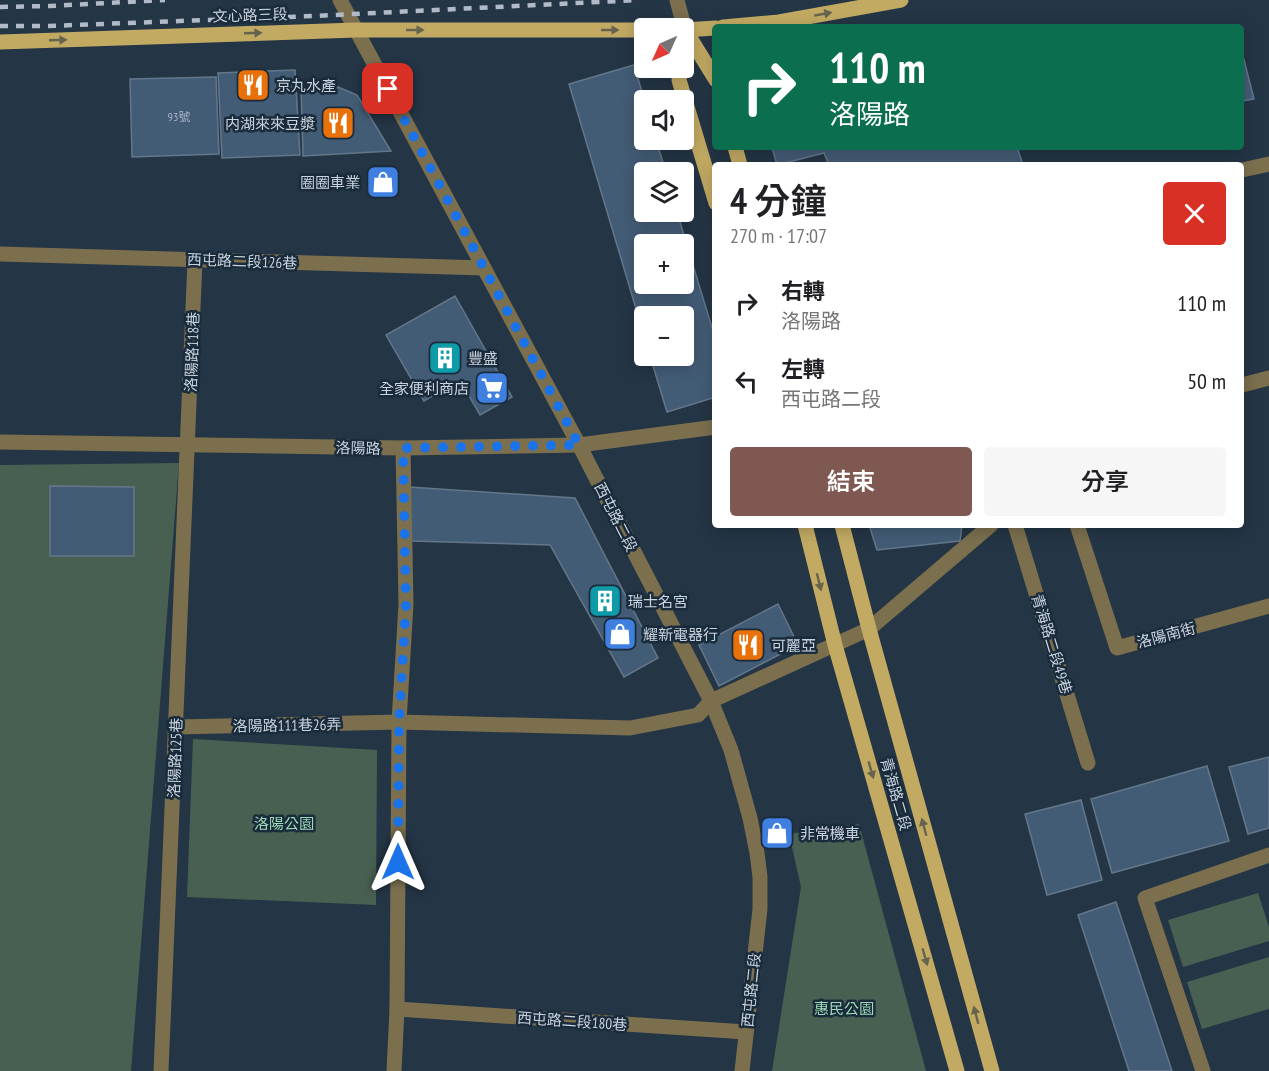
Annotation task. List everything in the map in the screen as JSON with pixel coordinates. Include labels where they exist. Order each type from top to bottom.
[{"type":"main road","points":[[757,24],[902,0]]},
{"type":"main road","points":[[694,31],[712,29]]},
{"type":"main road","name":"文心路三段","points":[[0,42],[356,30],[634,30]]},
{"type":"main road","points":[[694,48],[712,74]]},
{"type":"main road","points":[[679,78],[712,190]]},
{"type":"main road","name":"青海路二段","points":[[806,528],[835,645],[957,1071]]},
{"type":"main road","name":"青海路二段","points":[[843,528],[992,1071]]},
{"type":"street","name":"西屯路二段","points":[[340,0],[579,445],[711,701],[731,750],[758,853],[760,878],[760,909],[742,1071]]},
{"type":"street","points":[[677,0],[681,18]]},
{"type":"street","points":[[1244,170],[1269,164]]},
{"type":"street","name":"西屯路二段126巷","points":[[0,254],[484,268]]},
{"type":"street","name":"洛陽路118巷","points":[[188,445],[195,260]]},
{"type":"street","points":[[1244,384],[1269,378]]},
{"type":"street","name":"洛陽路","points":[[0,442],[403,448],[579,445],[712,428]]},
{"type":"street","name":"洛陽路125巷","points":[[161,1071],[188,445]]},
{"type":"street","points":[[394,1071],[397,1009],[399,722],[406,604],[403,448]]},
{"type":"street","points":[[869,629],[987,528]]},
{"type":"street","name":"青海路二段49巷","points":[[1016,528],[1088,763]]},
{"type":"street","name":"洛陽南街","points":[[1078,528],[1117,648],[1269,606]]},
{"type":"street","name":"洛陽路111巷26弄","points":[[176,727],[399,722],[630,728],[698,715],[711,701],[869,629]]},
{"type":"street","points":[[1203,1071],[1145,897],[1269,855]]},
{"type":"street","name":"西屯路二段180巷","points":[[397,1009],[746,1032]]},
{"type":"green space","points":[[179,463],[131,1071],[0,1071],[0,465]]},
{"type":"green space","name":"洛陽公園","points":[[193,739],[377,750],[376,905],[187,897]]},
{"type":"green space","name":"惠民公園","points":[[859,824],[926,1071],[772,1071],[801,887],[789,834]]},
{"type":"green space","points":[[1258,893],[1269,927],[1269,941],[1183,967],[1168,920]]},
{"type":"green space","points":[[1269,957],[1269,1009],[1202,1029],[1187,982]]},
{"type":"building","points":[[1244,60],[1254,99],[1244,101]]},
{"type":"building","points":[[634,65],[634,78],[638,78],[641,90],[634,90],[634,150],[659,150],[663,162],[634,162],[634,222],[680,222],[684,234],[634,234],[634,294],[694,294],[694,268],[712,328],[712,398],[667,412],[653,366],[694,366],[694,306],[635,306],[569,84]]},
{"type":"building","points":[[295,70],[300,155],[222,158],[218,73]]},
{"type":"building","points":[[216,77],[219,154],[132,157],[130,79]]},
{"type":"building","name":"内湖來來豆漿","points":[[338,87],[357,95],[391,151],[303,156],[301,88]]},
{"type":"building","points":[[773,150],[1018,150],[1022,162],[828,162],[824,153],[789,162],[776,162]]},
{"type":"building","name":"豐盛","points":[[455,296],[512,397],[480,415],[460,380],[424,401],[386,335]]},
{"type":"building","points":[[50,486],[134,487],[134,556],[50,556]]},
{"type":"building","name":"瑞士名宮","points":[[409,487],[575,498],[658,658],[624,677],[550,545],[411,541]]},
{"type":"building","points":[[870,528],[962,528],[960,541],[877,550]]},
{"type":"building","name":"可麗亞","points":[[778,604],[798,645],[719,686],[699,645]]},
{"type":"building","points":[[1269,757],[1269,828],[1248,834],[1229,767]]},
{"type":"building","points":[[1207,766],[1229,841],[1112,873],[1091,799]]},
{"type":"building","points":[[1081,800],[1102,880],[1047,895],[1025,814]]},
{"type":"building","points":[[1116,902],[1172,1071],[1129,1071],[1078,915]]},
{"type":"railway","points":[[0,7],[165,0]]},
{"type":"railway","points":[[0,26],[313,16],[639,0]]},
{"type":"place","name":"京丸水產","points":[[253,85]]},
{"type":"place","name":"内湖來來豆漿","points":[[338,123]]},
{"type":"place","name":"圈圈車業","points":[[383,182]]},
{"type":"place","name":"豐盛","points":[[445,358]]},
{"type":"place","name":"全家便利商店","points":[[492,388]]},
{"type":"place","name":"瑞士名宮","points":[[605,601]]},
{"type":"place","name":"耀新電器行","points":[[620,634]]},
{"type":"place","name":"可麗亞","points":[[748,645]]},
{"type":"place","name":"非常機車","points":[[777,833]]},
{"type":"route","points":[[388,89],[579,445],[403,448],[406,604],[399,722],[398,862]]}]
